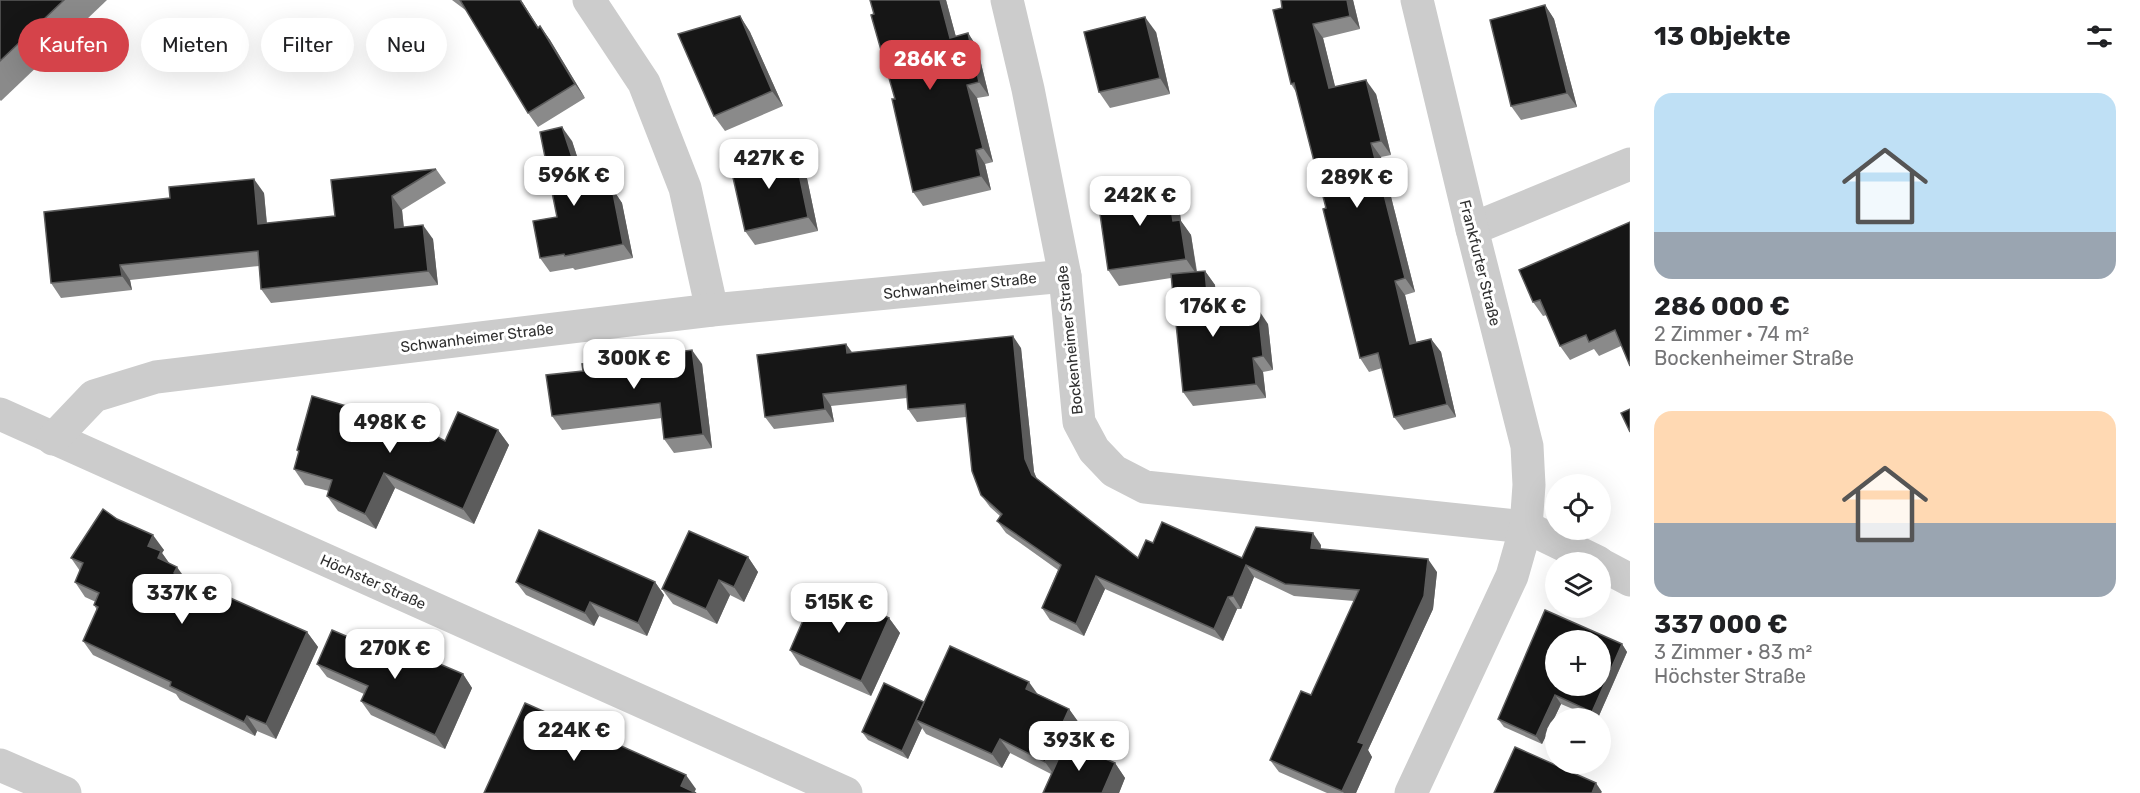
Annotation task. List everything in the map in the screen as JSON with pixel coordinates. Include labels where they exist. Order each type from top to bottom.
[{"type":"street","points":[[589,0],[644,83],[685,188],[712,310]]},
{"type":"street","name":"Bockenheimer Straße","points":[[1007,0],[1028,89],[1065,276],[1079,422],[1094,450],[1114,471],[1145,488],[1526,527]]},
{"type":"street","name":"Frankfurter Straße","points":[[1411,793],[1512,576],[1526,527],[1529,485],[1527,446],[1417,0]]},
{"type":"street","points":[[1472,229],[1630,164]]},
{"type":"street","name":"Schwanheimer Straße","points":[[53,439],[94,396],[156,377],[712,310],[1065,276]]},
{"type":"street","name":"Höchster Straße","points":[[0,414],[846,793]]},
{"type":"street","points":[[1526,527],[1577,552]]},
{"type":"street","points":[[1611,570],[1630,580]]},
{"type":"street","points":[[0,765],[65,793]]},
{"type":"building","points":[[0,0],[64,0],[45,18],[18,18],[18,44],[0,61]]},
{"type":"building","points":[[460,0],[520,0],[538,28],[540,26],[575,84],[528,113]]},
{"type":"building","points":[[870,0],[940,0],[950,38],[968,33],[979,82],[967,85],[983,148],[976,150],[981,176],[913,192],[892,99],[895,99],[871,15],[874,14]]},
{"type":"building","points":[[1281,0],[1347,0],[1350,16],[1313,24],[1329,88],[1366,80],[1381,141],[1371,143],[1405,278],[1395,281],[1410,344],[1431,339],[1447,404],[1394,417],[1378,353],[1360,358],[1323,209],[1326,208],[1273,10],[1282,8]]},
{"type":"building","points":[[1545,5],[1567,93],[1511,106],[1490,20]]},
{"type":"building","points":[[740,16],[772,91],[714,116],[678,34]]},
{"type":"building","points":[[1145,17],[1160,78],[1099,92],[1084,32]]},
{"type":"building","points":[[562,127],[584,194],[612,188],[623,244],[565,256],[564,254],[540,258],[533,221],[557,217],[540,132]]},
{"type":"building","points":[[794,150],[808,217],[745,231],[730,164]]},
{"type":"building","points":[[436,169],[392,196],[395,228],[423,225],[428,271],[261,289],[258,251],[120,265],[122,276],[51,283],[44,212],[170,198],[169,187],[254,179],[258,224],[335,216],[331,180]]},
{"type":"building","points":[[1167,184],[1173,221],[1180,220],[1186,259],[1108,270],[1097,193]]},
{"type":"building","points":[[1630,222],[1630,366],[1615,330],[1589,342],[1586,335],[1560,346],[1540,300],[1533,302],[1519,270]]},
{"type":"building","points":[[1205,271],[1209,314],[1258,309],[1263,356],[1253,358],[1256,384],[1183,392],[1171,274]]},
{"type":"building","points":[[1013,336],[1025,459],[1032,475],[1138,558],[1146,540],[1153,543],[1162,522],[1242,558],[1256,527],[1313,533],[1311,548],[1428,559],[1424,596],[1358,742],[1364,744],[1342,791],[1270,760],[1301,691],[1311,695],[1359,590],[1285,584],[1246,565],[1233,596],[1228,597],[1214,629],[1096,576],[1076,624],[1042,608],[1061,565],[997,521],[1002,514],[981,495],[972,471],[965,404],[908,409],[906,385],[823,394],[825,409],[765,417],[757,355],[846,344],[847,353]]},
{"type":"building","points":[[692,350],[703,434],[664,439],[660,403],[552,416],[546,375],[583,371],[582,364]]},
{"type":"building","points":[[312,396],[405,423],[406,420],[445,441],[458,412],[498,430],[463,509],[384,473],[365,514],[327,496],[332,480],[294,469]]},
{"type":"building","points":[[1630,409],[1630,432],[1621,413]]},
{"type":"building","points":[[103,509],[117,519],[153,535],[148,546],[161,551],[158,558],[177,567],[174,573],[307,632],[266,724],[247,716],[244,722],[170,686],[171,682],[83,641],[98,607],[94,605],[99,593],[75,582],[83,563],[71,558]]},
{"type":"building","points":[[539,530],[655,582],[638,623],[590,602],[585,613],[516,582]]},
{"type":"building","points":[[689,531],[748,557],[734,587],[719,580],[706,609],[662,589]]},
{"type":"building","points":[[818,586],[889,618],[861,681],[790,650]]},
{"type":"building","points":[[1545,610],[1545,618],[1563,618],[1590,630],[1545,630],[1545,696],[1555,696],[1549,708],[1545,708],[1545,717],[1536,736],[1498,719]]},
{"type":"building","points":[[332,630],[383,652],[387,643],[401,650],[402,648],[463,674],[435,735],[361,701],[368,686],[317,664]]},
{"type":"building","points":[[1611,639],[1622,644],[1611,669]]},
{"type":"building","points":[[950,646],[1029,682],[1026,689],[1069,709],[1045,762],[1000,739],[992,754],[916,720]]},
{"type":"building","points":[[884,683],[924,702],[902,751],[862,732]]},
{"type":"building","points":[[1557,696],[1599,696],[1594,708],[1583,708]]},
{"type":"building","points":[[525,703],[686,775],[681,786],[696,793],[484,793]]},
{"type":"building","points":[[1066,742],[1115,763],[1102,793],[1043,793]]},
{"type":"building","points":[[1515,747],[1545,760],[1545,774],[1576,774],[1596,783],[1592,793],[1494,793]]}]
